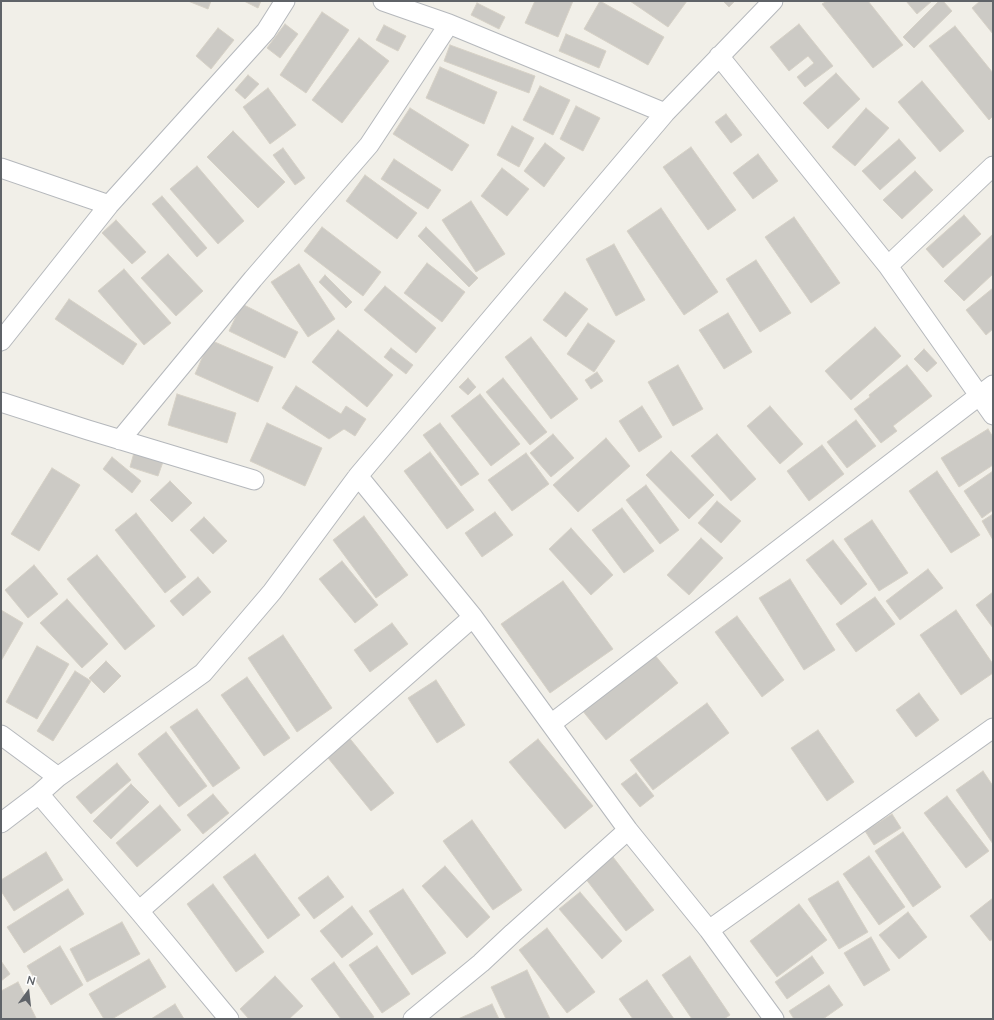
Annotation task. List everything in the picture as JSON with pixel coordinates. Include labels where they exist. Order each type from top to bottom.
[{"type":"street","points":[[1,341],[109,205],[266,30],[285,1]]},
{"type":"street","points":[[383,1],[449,24],[665,113]]},
{"type":"street","points":[[1,824],[58,777],[203,673],[272,592],[358,476],[665,113],[773,1]]},
{"type":"street","points":[[120,440],[253,279],[369,145],[449,24]]},
{"type":"street","points":[[720,56],[986,390],[993,415]]},
{"type":"street","points":[[888,266],[993,166]]},
{"type":"street","points":[[1,168],[109,205]]},
{"type":"street","points":[[551,724],[986,390]]},
{"type":"street","points":[[1,402],[120,440],[254,480]]},
{"type":"street","points":[[358,476],[473,617],[628,830],[709,930],[774,1019]]},
{"type":"street","points":[[139,911],[473,617]]},
{"type":"street","points":[[709,930],[993,728]]},
{"type":"street","points":[[1,735],[58,777]]},
{"type":"street","points":[[39,794],[229,1019]]},
{"type":"street","points":[[413,1019],[481,963],[628,830]]},
{"type":"building","points":[[188,1],[211,1],[208,9]]},
{"type":"building","points":[[244,1],[261,1],[258,8]]},
{"type":"building","points":[[535,1],[573,1],[558,37],[525,23]]},
{"type":"building","points":[[600,1],[664,37],[648,65],[584,29]]},
{"type":"building","points":[[630,1],[687,1],[668,27]]},
{"type":"building","points":[[723,1],[735,1],[729,7]]},
{"type":"building","points":[[827,1],[868,1],[903,45],[873,68],[822,4]]},
{"type":"building","points":[[906,1],[932,1],[917,14]]},
{"type":"building","points":[[939,1],[943,1],[952,11],[914,48],[903,37]]},
{"type":"building","points":[[980,1],[993,1],[993,34],[972,8]]},
{"type":"building","points":[[477,3],[505,17],[499,29],[471,15]]},
{"type":"building","points":[[322,12],[349,30],[306,93],[280,75]]},
{"type":"building","points":[[285,24],[298,34],[280,58],[267,48]]},
{"type":"building","points":[[799,24],[833,66],[805,87],[797,77],[814,63],[808,56],[789,71],[770,47]]},
{"type":"building","points":[[384,25],[406,36],[398,51],[376,40]]},
{"type":"building","points":[[955,26],[993,73],[993,116],[989,120],[929,46]]},
{"type":"building","points":[[218,28],[234,40],[211,69],[196,56]]},
{"type":"building","points":[[566,34],[606,51],[599,68],[559,51]]},
{"type":"building","points":[[359,38],[389,61],[342,123],[312,100]]},
{"type":"building","points":[[450,45],[535,76],[529,93],[444,61]]},
{"type":"building","points":[[440,67],[497,92],[484,124],[426,98]]},
{"type":"building","points":[[836,73],[860,99],[828,129],[803,103]]},
{"type":"building","points":[[248,75],[259,84],[245,99],[235,90]]},
{"type":"building","points":[[922,81],[964,131],[940,152],[898,102]]},
{"type":"building","points":[[540,86],[570,100],[553,135],[523,120]]},
{"type":"building","points":[[268,88],[296,125],[270,144],[243,107]]},
{"type":"building","points":[[576,106],[600,118],[583,151],[560,139]]},
{"type":"building","points":[[410,108],[469,145],[452,171],[393,134]]},
{"type":"building","points":[[866,108],[889,128],[855,166],[832,147]]},
{"type":"building","points":[[726,114],[742,135],[731,143],[715,122]]},
{"type":"building","points":[[512,126],[534,138],[519,167],[497,155]]},
{"type":"building","points":[[233,131],[285,182],[258,208],[207,157]]},
{"type":"building","points":[[899,139],[916,158],[880,190],[862,171]]},
{"type":"building","points":[[545,143],[565,158],[544,187],[524,171]]},
{"type":"building","points":[[691,147],[736,210],[708,230],[663,167]]},
{"type":"building","points":[[283,148],[305,178],[295,185],[273,155]]},
{"type":"building","points":[[758,154],[778,181],[753,199],[733,173]]},
{"type":"building","points":[[394,159],[441,190],[428,209],[381,179]]},
{"type":"building","points":[[197,166],[244,221],[218,244],[170,189]]},
{"type":"building","points":[[502,168],[529,189],[507,216],[481,196]]},
{"type":"building","points":[[915,171],[933,190],[902,219],[883,200]]},
{"type":"building","points":[[365,175],[417,213],[397,239],[346,201]]},
{"type":"building","points":[[162,196],[207,248],[197,257],[152,204]]},
{"type":"building","points":[[471,201],[505,254],[476,272],[442,220]]},
{"type":"building","points":[[661,208],[718,292],[684,315],[627,231]]},
{"type":"building","points":[[964,215],[981,234],[943,268],[926,249]]},
{"type":"building","points":[[794,217],[840,283],[811,303],[765,237]]},
{"type":"building","points":[[116,220],[146,252],[132,264],[102,233]]},
{"type":"building","points":[[322,227],[381,272],[363,296],[304,251]]},
{"type":"building","points":[[426,227],[478,278],[469,287],[418,236]]},
{"type":"building","points":[[993,234],[993,274],[964,301],[944,281]]},
{"type":"building","points":[[614,244],[645,300],[616,316],[586,259]]},
{"type":"building","points":[[168,254],[203,291],[176,316],[141,278]]},
{"type":"building","points":[[756,260],[791,313],[760,332],[726,279]]},
{"type":"building","points":[[427,263],[465,292],[442,322],[404,293]]},
{"type":"building","points":[[299,264],[335,319],[308,337],[271,282]]},
{"type":"building","points":[[124,269],[171,323],[144,345],[98,291]]},
{"type":"building","points":[[325,275],[352,302],[346,308],[319,282]]},
{"type":"building","points":[[385,286],[436,328],[416,353],[364,310]]},
{"type":"building","points":[[993,288],[993,329],[986,335],[966,310]]},
{"type":"building","points":[[565,292],[588,309],[566,337],[543,320]]},
{"type":"building","points":[[69,299],[137,344],[123,365],[55,319]]},
{"type":"building","points":[[242,304],[298,332],[285,358],[229,331]]},
{"type":"building","points":[[728,313],[752,352],[724,369],[699,330]]},
{"type":"building","points":[[588,323],[615,341],[594,372],[567,354]]},
{"type":"building","points":[[875,327],[901,356],[851,400],[825,371]]},
{"type":"building","points":[[338,330],[393,375],[367,407],[312,362]]},
{"type":"building","points":[[531,337],[578,399],[551,419],[505,357]]},
{"type":"building","points":[[210,340],[273,367],[258,402],[195,374]]},
{"type":"building","points":[[391,348],[413,365],[406,374],[384,357]]},
{"type":"building","points":[[924,349],[937,363],[927,372],[914,359]]},
{"type":"building","points":[[678,365],[703,409],[673,426],[648,382]]},
{"type":"building","points":[[907,365],[932,396],[893,426],[897,431],[881,443],[854,409]]},
{"type":"building","points":[[597,372],[603,381],[591,389],[585,380]]},
{"type":"building","points":[[468,378],[476,387],[468,395],[459,387]]},
{"type":"building","points":[[503,378],[547,432],[530,445],[486,392]]},
{"type":"building","points":[[296,386],[341,414],[346,406],[366,419],[355,436],[344,429],[329,439],[282,408]]},
{"type":"building","points":[[177,394],[236,413],[227,443],[168,425]]},
{"type":"building","points":[[480,394],[520,444],[491,466],[451,416]]},
{"type":"building","points":[[642,406],[662,437],[639,452],[619,421]]},
{"type":"building","points":[[770,406],[803,444],[780,464],[747,426]]},
{"type":"building","points":[[856,420],[876,446],[847,468],[827,442]]},
{"type":"building","points":[[267,423],[322,448],[305,486],[250,461]]},
{"type":"building","points":[[440,423],[479,474],[461,486],[423,435]]},
{"type":"building","points":[[988,429],[993,437],[993,465],[959,487],[941,458]]},
{"type":"building","points":[[553,434],[574,458],[551,477],[530,453]]},
{"type":"building","points":[[717,434],[756,479],[731,501],[691,456]]},
{"type":"building","points":[[606,438],[630,466],[578,512],[553,485]]},
{"type":"building","points":[[822,445],[844,474],[809,501],[787,471]]},
{"type":"building","points":[[135,449],[164,459],[158,476],[130,467]]},
{"type":"building","points":[[671,451],[714,495],[689,519],[646,475]]},
{"type":"building","points":[[430,452],[474,510],[447,529],[404,471]]},
{"type":"building","points":[[526,453],[549,484],[512,511],[488,480]]},
{"type":"building","points":[[112,457],[141,481],[132,493],[103,469]]},
{"type":"building","points":[[52,468],[80,485],[39,551],[11,534]]},
{"type":"building","points":[[937,471],[980,535],[951,553],[909,491]]},
{"type":"building","points":[[993,471],[993,510],[982,518],[964,491]]},
{"type":"building","points":[[170,481],[192,503],[172,522],[150,500]]},
{"type":"building","points":[[646,485],[679,530],[660,544],[626,500]]},
{"type":"building","points":[[717,501],[741,521],[721,543],[698,523]]},
{"type":"building","points":[[622,508],[654,551],[624,573],[592,530]]},
{"type":"building","points":[[495,512],[513,535],[482,557],[465,533]]},
{"type":"building","points":[[136,513],[186,577],[165,593],[115,530]]},
{"type":"building","points":[[993,514],[993,540],[982,521]]},
{"type":"building","points":[[364,516],[408,575],[376,598],[333,540]]},
{"type":"building","points":[[204,517],[227,541],[213,554],[190,530]]},
{"type":"building","points":[[872,520],[908,573],[879,591],[844,539]]},
{"type":"building","points":[[571,528],[613,575],[591,595],[549,549]]},
{"type":"building","points":[[701,538],[723,558],[689,595],[667,575]]},
{"type":"building","points":[[833,540],[867,584],[841,605],[806,560]]},
{"type":"building","points":[[97,555],[155,626],[125,650],[67,579]]},
{"type":"building","points":[[342,561],[378,605],[355,623],[319,579]]},
{"type":"building","points":[[34,565],[58,594],[28,618],[5,590]]},
{"type":"building","points":[[928,569],[943,588],[900,620],[886,601]]},
{"type":"building","points":[[198,577],[211,592],[183,616],[170,601]]},
{"type":"building","points":[[790,579],[835,650],[804,670],[759,598]]},
{"type":"building","points":[[563,581],[613,649],[550,693],[501,624]]},
{"type":"building","points":[[993,592],[993,628],[976,605]]},
{"type":"building","points":[[875,597],[895,624],[856,652],[836,624]]},
{"type":"building","points":[[67,599],[108,644],[82,668],[40,623]]},
{"type":"building","points":[[1,610],[23,623],[1,661]]},
{"type":"building","points":[[956,610],[993,664],[993,673],[961,695],[920,635]]},
{"type":"building","points":[[737,616],[784,680],[762,697],[715,632]]},
{"type":"building","points":[[392,623],[408,644],[370,672],[354,650]]},
{"type":"building","points":[[283,635],[332,708],[297,732],[248,658]]},
{"type":"building","points":[[37,646],[69,664],[37,719],[6,702]]},
{"type":"building","points":[[654,654],[678,683],[606,740],[582,710]]},
{"type":"building","points":[[106,661],[121,676],[104,693],[89,678]]},
{"type":"building","points":[[75,671],[91,681],[53,741],[37,731]]},
{"type":"building","points":[[247,677],[290,738],[264,756],[221,695]]},
{"type":"building","points":[[436,680],[465,725],[437,743],[408,698]]},
{"type":"building","points":[[919,693],[939,720],[916,737],[896,710]]},
{"type":"building","points":[[707,703],[729,733],[653,790],[630,760]]},
{"type":"building","points":[[197,709],[240,768],[213,787],[170,727]]},
{"type":"building","points":[[818,730],[854,782],[827,801],[791,748]]},
{"type":"building","points":[[166,732],[207,786],[179,807],[138,754]]},
{"type":"building","points":[[347,735],[394,793],[371,811],[324,753]]},
{"type":"building","points":[[538,739],[593,806],[565,829],[509,762]]},
{"type":"building","points":[[117,763],[131,780],[91,814],[76,797]]},
{"type":"building","points":[[983,771],[993,786],[993,844],[956,790]]},
{"type":"building","points":[[636,773],[654,796],[640,807],[621,784]]},
{"type":"building","points":[[131,784],[149,802],[111,839],[93,821]]},
{"type":"building","points":[[213,794],[229,813],[203,834],[187,815]]},
{"type":"building","points":[[947,796],[989,851],[966,868],[924,813]]},
{"type":"building","points":[[160,805],[181,830],[137,867],[116,843]]},
{"type":"building","points":[[892,814],[901,828],[874,845],[865,831]]},
{"type":"building","points":[[472,820],[522,890],[493,910],[443,841]]},
{"type":"building","points":[[903,832],[941,887],[913,907],[875,851]]},
{"type":"building","points":[[46,852],[63,880],[14,911],[1,891],[1,880]]},
{"type":"building","points":[[255,854],[300,915],[268,939],[223,877]]},
{"type":"building","points":[[869,856],[905,907],[879,925],[843,874]]},
{"type":"building","points":[[613,857],[654,910],[626,931],[585,878]]},
{"type":"building","points":[[445,866],[490,917],[467,938],[422,886]]},
{"type":"building","points":[[328,876],[344,897],[314,919],[298,898]]},
{"type":"building","points":[[838,881],[868,932],[839,949],[808,899]]},
{"type":"building","points":[[213,884],[264,952],[236,972],[187,904]]},
{"type":"building","points":[[68,889],[84,914],[24,953],[7,927]]},
{"type":"building","points":[[403,889],[446,953],[412,975],[369,911]]},
{"type":"building","points":[[580,892],[622,941],[602,959],[559,909]]},
{"type":"building","points":[[993,898],[993,939],[990,941],[970,916]]},
{"type":"building","points":[[799,904],[827,940],[777,977],[750,941]]},
{"type":"building","points":[[352,906],[373,934],[342,958],[320,931]]},
{"type":"building","points":[[908,912],[927,937],[899,959],[879,935]]},
{"type":"building","points":[[122,922],[140,954],[87,982],[70,949]]},
{"type":"building","points":[[547,928],[595,992],[567,1013],[519,950]]},
{"type":"building","points":[[871,937],[890,970],[864,986],[844,953]]},
{"type":"building","points":[[60,946],[83,985],[51,1005],[27,966]]},
{"type":"building","points":[[377,946],[410,994],[382,1013],[349,965]]},
{"type":"building","points":[[690,956],[730,1015],[724,1019],[692,1019],[662,975]]},
{"type":"building","points":[[812,956],[824,973],[787,999],[775,982]]},
{"type":"building","points":[[149,959],[166,987],[112,1019],[104,1019],[89,994]]},
{"type":"building","points":[[1,961],[10,974],[1,981]]},
{"type":"building","points":[[334,962],[374,1017],[371,1019],[341,1019],[311,979]]},
{"type":"building","points":[[527,970],[550,1019],[506,1019],[491,987]]},
{"type":"building","points":[[275,976],[303,1006],[289,1019],[249,1019],[240,1009]]},
{"type":"building","points":[[647,980],[674,1019],[633,1019],[619,999]]},
{"type":"building","points":[[18,982],[36,1018],[1,1019],[1,991]]},
{"type":"building","points":[[829,985],[843,1005],[823,1019],[794,1019],[789,1011]]},
{"type":"building","points":[[175,1004],[184,1019],[151,1019]]},
{"type":"building","points":[[492,1004],[499,1019],[458,1019]]}]
